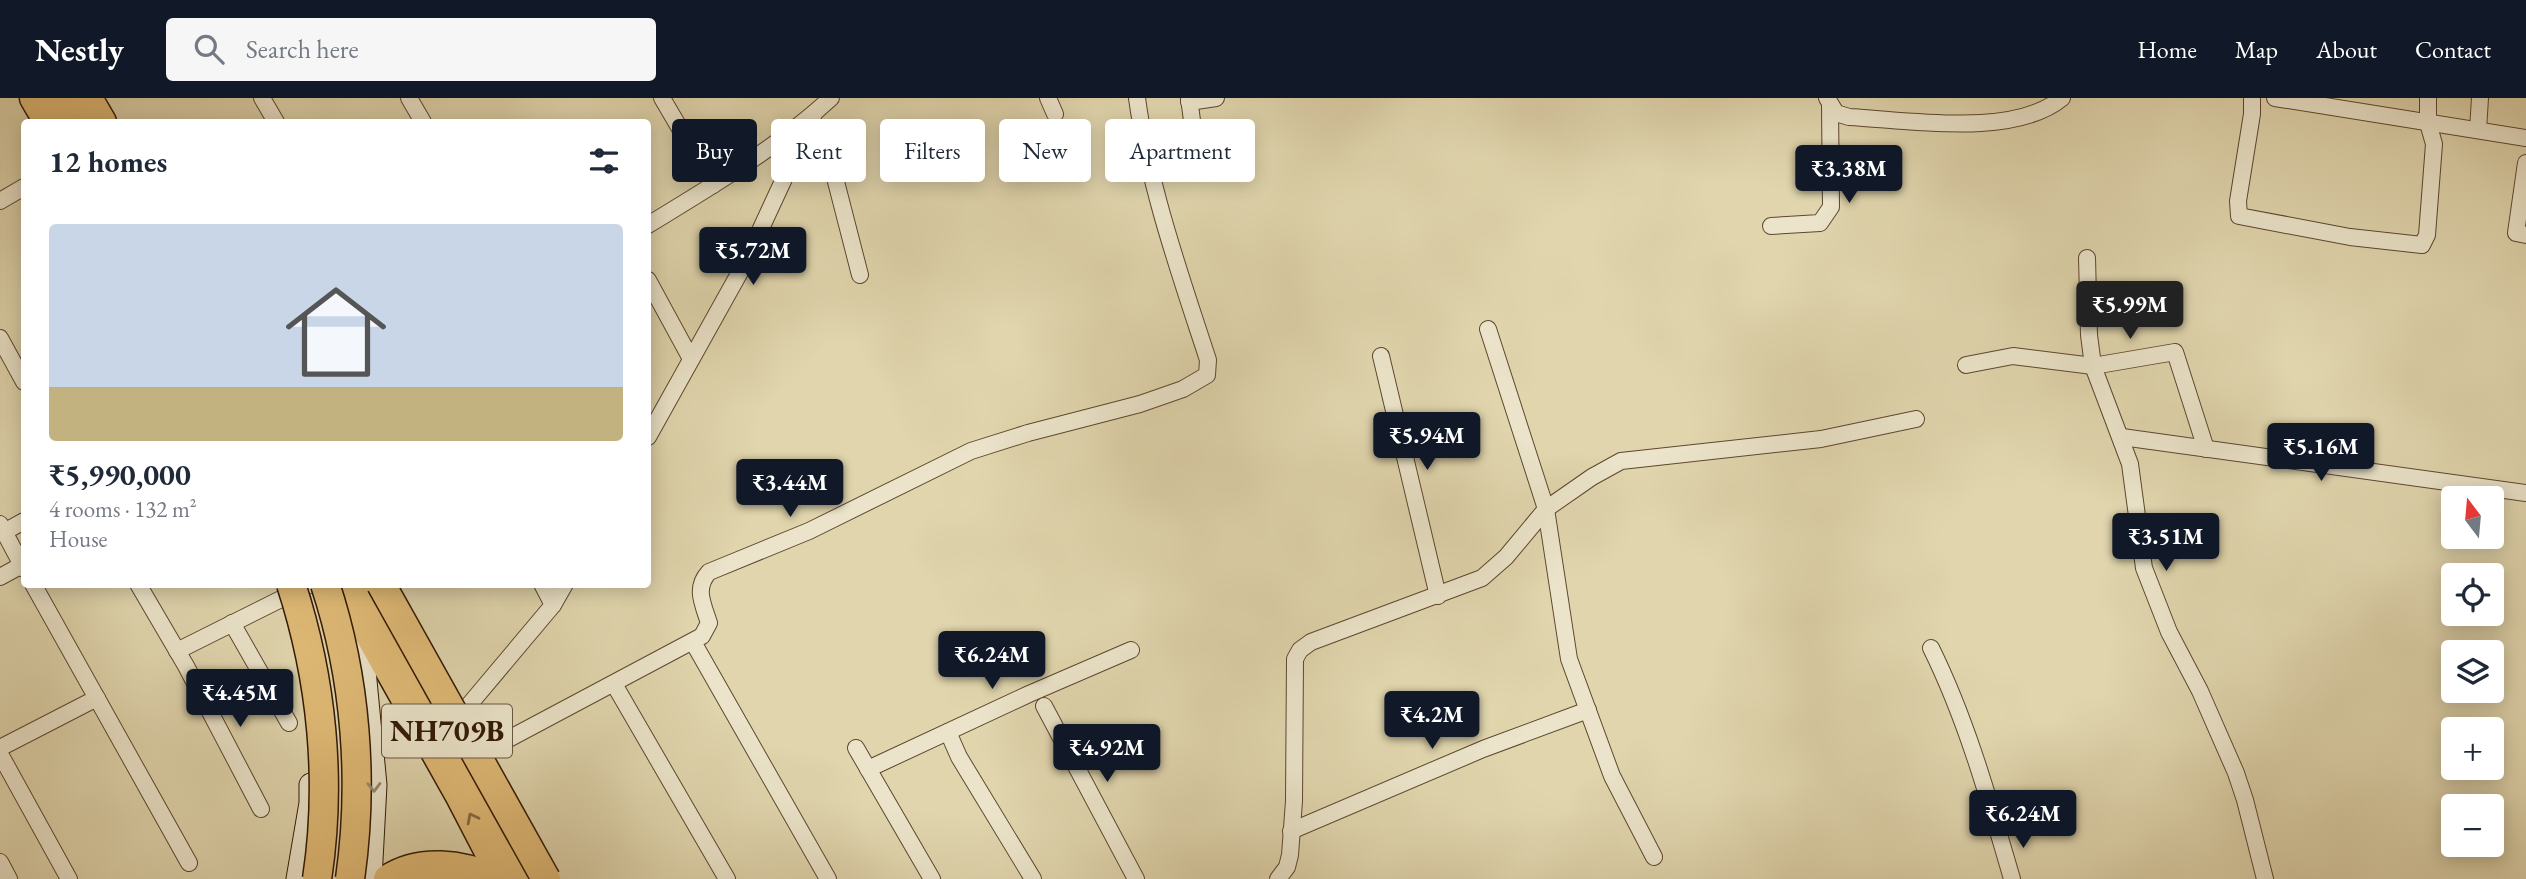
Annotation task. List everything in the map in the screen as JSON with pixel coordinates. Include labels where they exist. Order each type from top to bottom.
[{"type":"highway","points":[[34,98],[46,119]]},
{"type":"highway","points":[[63,98],[75,119]]},
{"type":"highway","points":[[71,98],[83,119]]},
{"type":"highway","points":[[88,98],[100,119]]},
{"type":"highway","points":[[109,98],[121,119]]},
{"type":"highway","points":[[292,588],[307,639],[320,715],[324,792],[317,879]]},
{"type":"highway","name":"NH709B","points":[[355,592],[447,731],[529,879]]},
{"type":"highway","name":"NH709B","points":[[350,879],[356,792],[354,738],[344,659],[355,592]]},
{"type":"highway","name":"NH709B","points":[[355,592],[503,879]]},
{"type":"highway","name":"NH709B","points":[[355,592],[546,879]]},
{"type":"highway","points":[[388,879],[398,872],[418,866],[436,865],[472,871],[496,879]]},
{"type":"street","points":[[262,98],[274,119]]},
{"type":"street","points":[[409,98],[421,119]]},
{"type":"street","points":[[662,98],[713,185]]},
{"type":"street","points":[[651,223],[713,185],[814,114],[831,98]]},
{"type":"street","points":[[1048,98],[1055,114]]},
{"type":"street","points":[[465,762],[702,636],[709,623],[700,597],[700,587],[709,572],[809,531],[996,441],[1140,404],[1183,389],[1207,375],[1208,360],[1150,166],[1137,98]]},
{"type":"street","points":[[1192,119],[1189,100],[1216,98]]},
{"type":"street","points":[[1828,102],[1836,113],[1849,117],[1977,124],[2018,120],[2044,110],[2062,98]]},
{"type":"street","points":[[2252,98],[2252,114],[2238,201],[2239,216],[2350,237],[2422,245],[2427,235],[2434,144],[2428,123],[2428,98]]},
{"type":"street","points":[[2275,98],[2526,138]]},
{"type":"street","points":[[2478,130],[2480,98]]},
{"type":"street","points":[[1771,226],[1821,223],[1831,207],[1828,102]]},
{"type":"street","points":[[812,119],[814,114]]},
{"type":"street","points":[[2526,163],[2516,233],[2526,235]]},
{"type":"street","points":[[651,432],[745,263],[783,182]]},
{"type":"street","points":[[836,182],[860,275]]},
{"type":"street","points":[[0,201],[21,189]]},
{"type":"street","points":[[2087,258],[2089,335],[2093,366],[2130,464],[2144,568],[2169,632],[2200,691],[2236,774],[2265,879]]},
{"type":"street","points":[[651,286],[691,359]]},
{"type":"street","points":[[1488,329],[1546,509],[1569,659],[1612,776],[1654,857]]},
{"type":"street","points":[[0,338],[21,376]]},
{"type":"street","points":[[1966,366],[2013,356],[2093,366],[2175,352],[2206,449]]},
{"type":"street","points":[[1381,356],[1438,596]]},
{"type":"street","points":[[1278,879],[1287,867],[1294,801],[1295,659],[1300,650],[1311,642],[1482,578],[1493,570],[1546,509],[1610,465],[1630,458],[1821,439],[1916,419]]},
{"type":"street","points":[[2122,438],[2526,493]]},
{"type":"street","points":[[21,522],[2,528],[21,562]]},
{"type":"street","points":[[0,578],[21,568]]},
{"type":"street","points":[[35,588],[189,863]]},
{"type":"street","points":[[140,588],[261,809]]},
{"type":"street","points":[[177,651],[303,588]]},
{"type":"street","points":[[544,588],[554,605]]},
{"type":"street","points":[[447,731],[554,605],[563,588]]},
{"type":"street","points":[[298,879],[312,803],[310,649],[313,618],[355,592],[375,785],[370,879]]},
{"type":"street","points":[[232,622],[289,723]]},
{"type":"street","points":[[693,642],[828,879]]},
{"type":"street","points":[[1931,648],[1952,690],[1964,723],[2012,879]]},
{"type":"street","points":[[869,769],[1029,694],[1131,650]]},
{"type":"street","points":[[614,684],[727,879]]},
{"type":"street","points":[[69,879],[0,751],[97,698]]},
{"type":"street","points":[[1045,706],[1136,879]]},
{"type":"street","points":[[1291,831],[1483,749],[1588,710]]},
{"type":"street","points":[[948,732],[959,757],[1033,879]]},
{"type":"street","points":[[856,748],[932,879]]},
{"type":"street","points":[[0,862],[9,879]]}]
